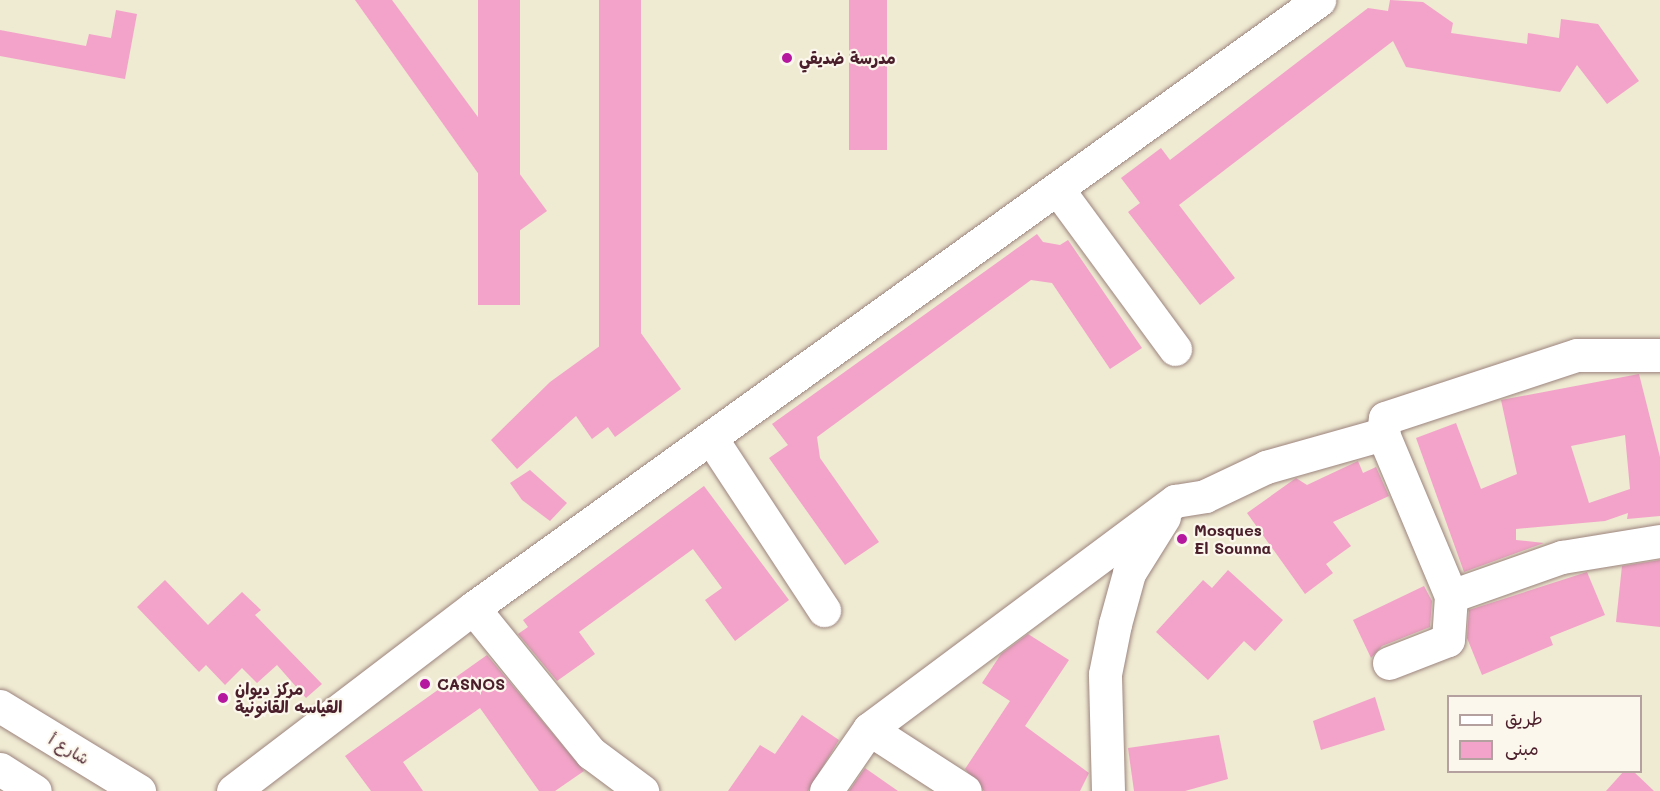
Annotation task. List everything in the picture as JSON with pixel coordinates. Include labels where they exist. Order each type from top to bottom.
[{"type":"street","points":[[233,791],[473,608],[1059,191],[1319,0]]},
{"type":"street","points":[[1059,191],[1175,349]]},
{"type":"street","points":[[1389,663],[1448,640],[1451,596],[1383,434],[1385,418],[1577,355],[1660,355]]},
{"type":"street","points":[[826,791],[869,729],[1175,501],[1205,496],[1266,467],[1383,434]]},
{"type":"street","points":[[711,438],[824,610]]},
{"type":"street","points":[[1102,782],[1105,674],[1120,604],[1129,573],[1175,501]]},
{"type":"street","points":[[1451,596],[1562,557],[1660,541]]},
{"type":"street","points":[[473,608],[591,753],[642,791]]},
{"type":"street","name":"شارع أ","points":[[0,706],[139,791]]},
{"type":"street","points":[[869,729],[965,791]]},
{"type":"building","points":[[355,0],[392,0],[547,211],[519,231]]},
{"type":"building","points":[[478,0],[520,0],[520,305],[478,305]]},
{"type":"building","points":[[599,0],[641,0],[641,373],[599,373]]},
{"type":"building","points":[[849,0],[887,0],[887,150],[849,150]]},
{"type":"building","points":[[1390,0],[1423,2],[1453,23],[1451,33],[1527,44],[1528,33],[1559,38],[1561,19],[1598,24],[1639,81],[1607,104],[1577,65],[1560,92],[1406,67],[1393,41],[1179,205],[1235,278],[1200,305],[1128,212],[1140,203],[1121,178],[1161,148],[1170,160],[1368,8],[1388,11]]},
{"type":"building","points":[[116,10],[137,14],[125,79],[0,56],[0,30],[86,46],[89,34],[111,38]]},
{"type":"building","points":[[1037,234],[1043,242],[1060,245],[1068,240],[1142,348],[1110,369],[1052,283],[1031,280],[817,437],[820,458],[879,542],[845,565],[769,458],[788,445],[772,424]]},
{"type":"building","points":[[633,322],[681,389],[615,437],[608,427],[592,439],[576,416],[517,469],[491,440],[550,382]]},
{"type":"building","points":[[1639,374],[1660,457],[1660,516],[1627,519],[1628,513],[1605,521],[1516,529],[1516,540],[1544,543],[1464,572],[1416,438],[1456,423],[1481,489],[1517,474],[1501,400]],"holes":[[[1625,435],[1630,489],[1589,503],[1571,446]]]},
{"type":"building","points":[[1358,461],[1363,473],[1376,467],[1389,496],[1333,522],[1351,546],[1326,564],[1333,573],[1305,594],[1247,513],[1296,478],[1307,485]]},
{"type":"building","points":[[530,470],[567,503],[550,521],[522,500],[510,483]]},
{"type":"building","points":[[704,486],[789,600],[735,641],[705,600],[722,588],[693,549],[579,632],[595,654],[557,681],[518,634],[528,627],[523,620]]},
{"type":"building","points":[[1660,560],[1660,627],[1616,622],[1622,566]]},
{"type":"building","points":[[1228,570],[1283,620],[1255,651],[1244,641],[1208,680],[1156,632],[1203,580],[1212,588]]},
{"type":"building","points":[[1587,572],[1605,615],[1550,637],[1553,645],[1482,675],[1467,638],[1469,610]]},
{"type":"building","points":[[165,580],[208,625],[242,592],[261,610],[255,615],[322,684],[306,698],[277,665],[257,683],[242,668],[225,685],[206,665],[199,672],[137,607]]},
{"type":"building","points":[[1424,586],[1432,601],[1430,627],[1382,646],[1371,658],[1353,620]]},
{"type":"building","points":[[1028,634],[1069,660],[1025,726],[1089,773],[1080,791],[984,791],[965,769],[1010,701],[982,683],[1001,654]]},
{"type":"building","points":[[487,655],[584,771],[555,791],[539,791],[480,708],[403,762],[423,791],[371,791],[345,756]]},
{"type":"building","points":[[1375,697],[1385,730],[1321,750],[1313,721]]},
{"type":"building","points":[[802,715],[839,740],[808,791],[728,791],[760,745],[775,754]]},
{"type":"building","points":[[1219,735],[1228,779],[1185,791],[1134,791],[1128,748]]},
{"type":"building","points":[[865,768],[898,791],[849,791]]},
{"type":"building","points":[[1622,773],[1635,773],[1654,791],[1606,791]]},
{"type":"place","name":"مدرسة ضديقي","points":[[787,58]]},
{"type":"place","name":"Mosques El Sounna","points":[[1182,539]]},
{"type":"place","name":"CASNOS","points":[[425,684]]},
{"type":"place","name":"مركز ديوان القياسه القانونية","points":[[223,698]]}]
